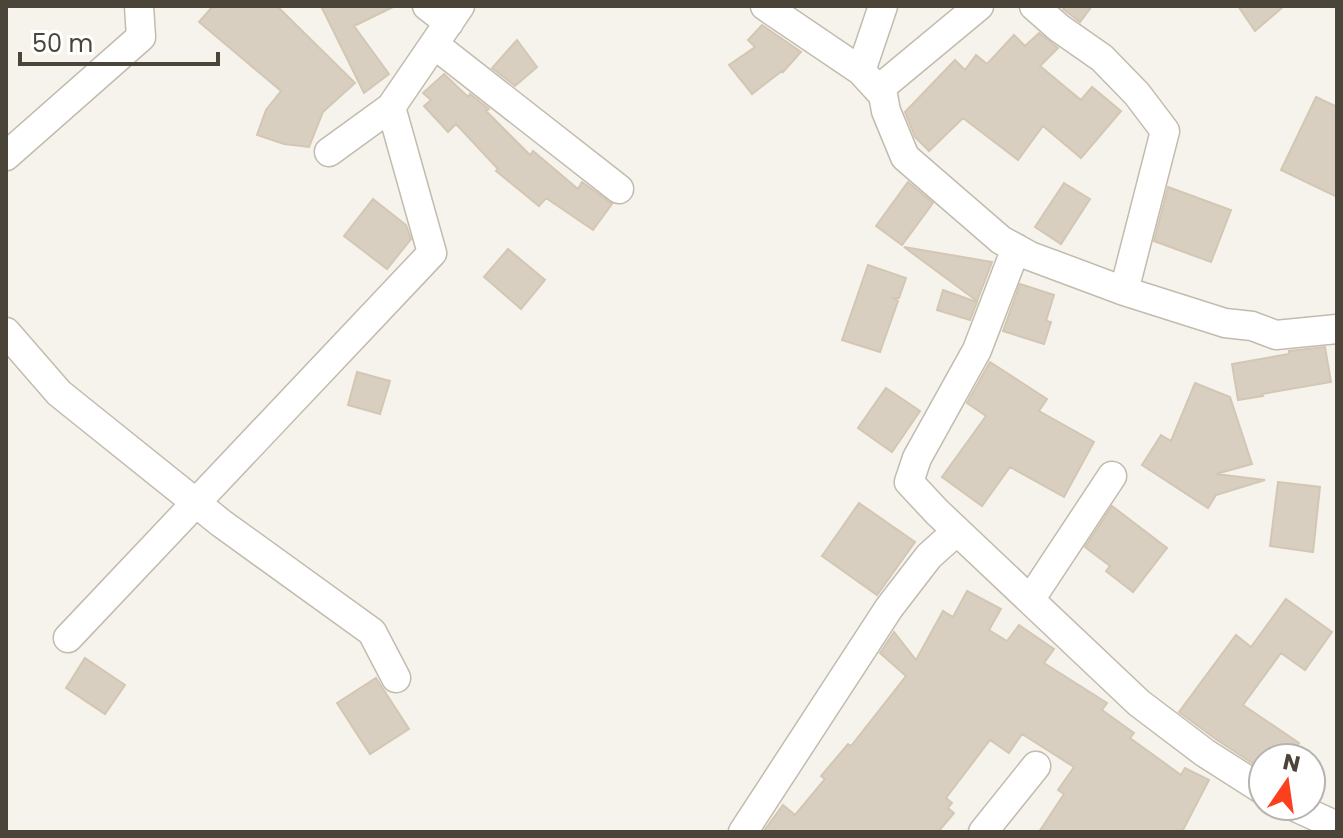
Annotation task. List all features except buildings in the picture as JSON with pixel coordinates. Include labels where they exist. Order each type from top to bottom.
[{"type":"street","points":[[6,156],[141,37],[139,6]]},
{"type":"street","points":[[427,6],[619,189]]},
{"type":"street","points":[[765,6],[870,80],[883,95],[886,111],[905,157],[1001,240],[1030,256],[1124,291],[1225,323],[1252,326],[1276,335],[1337,329]]},
{"type":"street","points":[[870,80],[883,6]]},
{"type":"street","points":[[870,80],[979,6]]},
{"type":"street","points":[[1034,6],[1102,58],[1137,94],[1165,131],[1124,291]]},
{"type":"street","points":[[329,152],[391,107],[448,25]]},
{"type":"street","points":[[68,638],[432,253],[391,107]]},
{"type":"street","points":[[1016,248],[977,350],[917,458],[909,482],[1139,703],[1205,753],[1247,780]]},
{"type":"street","points":[[6,332],[59,393],[234,533],[372,632],[396,678]]},
{"type":"street","points":[[1030,600],[1112,476]]},
{"type":"street","points":[[743,832],[889,608],[929,556],[957,531]]},
{"type":"street","points":[[983,832],[1036,766]]}]
